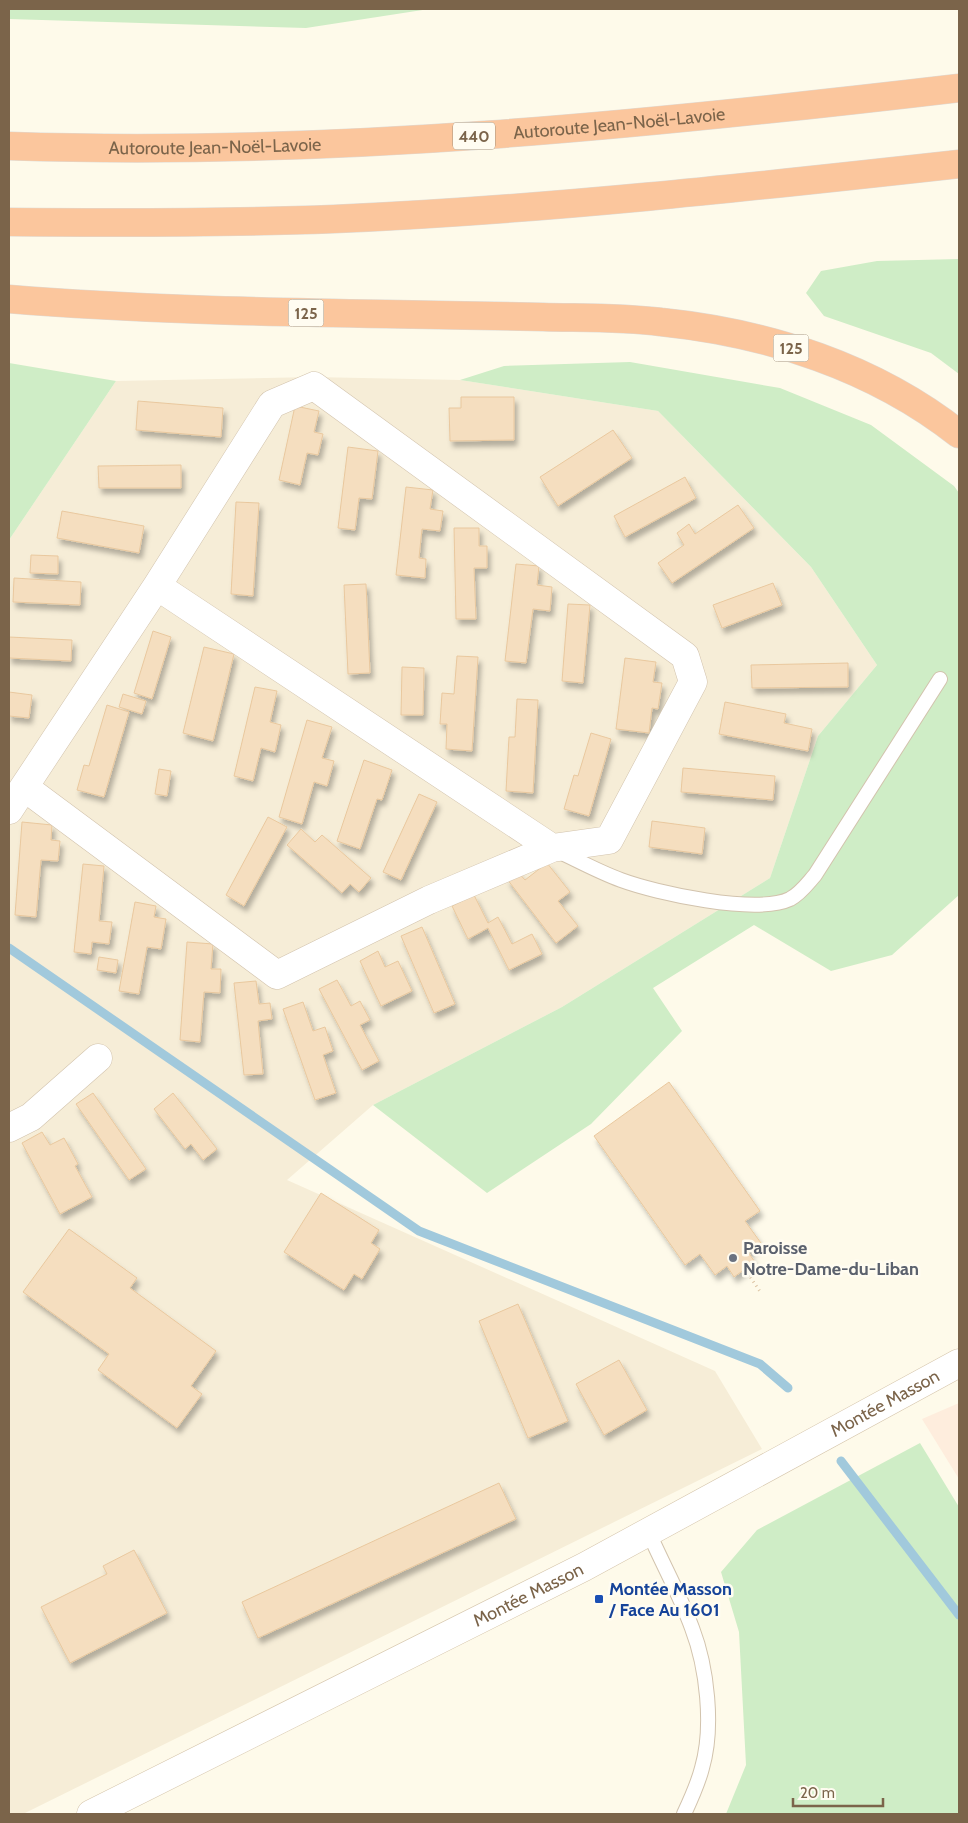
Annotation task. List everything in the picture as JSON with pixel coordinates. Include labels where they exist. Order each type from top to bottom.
[{"type":"highway","points":[[917,93],[959,79]]},
{"type":"highway","name":"Autoroute Jean-Noël-Lavoie","points":[[9,146],[101,148],[268,146],[509,134],[959,88]]},
{"type":"highway","points":[[9,222],[174,223],[463,212],[631,198],[959,164]]},
{"type":"highway","name":"125","points":[[9,299],[271,312],[612,318],[690,325],[774,343],[855,371],[904,396],[959,434]]},
{"type":"street","points":[[9,810],[24,787],[157,586],[272,404],[314,386],[685,656],[693,682],[609,840],[552,848],[429,900],[277,975],[24,787]]},
{"type":"street","points":[[157,586],[552,848]]},
{"type":"street","points":[[9,1128],[31,1117],[98,1058]]},
{"type":"street","name":"Montée Masson","points":[[91,1814],[451,1635],[649,1533],[959,1363]]},
{"type":"lane","points":[[552,848],[623,881],[660,891],[712,901],[748,904],[768,904],[792,898],[815,875],[940,679]]},
{"type":"lane","points":[[649,1533],[692,1628],[705,1678],[708,1709],[703,1766],[694,1794],[684,1814]]},
{"type":"path","points":[[745,1269],[761,1293]]},
{"type":"shaded area","points":[[313,377],[460,380],[658,411],[811,567],[877,665],[818,736],[770,878],[562,1007],[373,1105],[287,1180],[715,1371],[762,1449],[23,1814],[9,1814],[9,540],[116,381]]},
{"type":"shaded area","points":[[959,1403],[959,1479],[922,1419]]},
{"type":"green space","points":[[9,9],[429,9],[306,28],[9,19]]},
{"type":"green space","points":[[959,259],[959,374],[931,353],[824,316],[806,293],[821,271],[877,261]]},
{"type":"green space","points":[[630,362],[780,388],[871,425],[954,486],[959,493],[959,895],[892,955],[831,971],[754,925],[653,988],[682,1031],[591,1124],[487,1193],[373,1105],[562,1007],[770,878],[818,736],[877,665],[811,567],[658,411],[460,380],[504,366]]},
{"type":"green space","points":[[9,363],[116,381],[9,540]]},
{"type":"green space","points":[[920,1443],[959,1507],[959,1814],[726,1814],[746,1765],[739,1632],[721,1572],[757,1530]]},
{"type":"building","points":[[461,397],[514,397],[514,440],[450,441],[449,408],[461,408]]},
{"type":"building","points":[[138,401],[223,408],[221,437],[136,430]]},
{"type":"building","points":[[295,406],[319,411],[314,432],[323,434],[318,455],[307,453],[300,485],[279,480]]},
{"type":"building","points":[[613,430],[632,458],[558,506],[540,477]]},
{"type":"building","points":[[348,447],[378,451],[372,499],[359,498],[355,530],[338,528]]},
{"type":"building","points":[[181,465],[181,488],[99,488],[98,466]]},
{"type":"building","points":[[685,477],[696,498],[625,537],[614,516]]},
{"type":"building","points":[[406,487],[433,490],[430,509],[443,511],[440,531],[422,529],[419,558],[426,559],[425,578],[396,575]]},
{"type":"building","points":[[236,502],[259,503],[253,596],[231,594]]},
{"type":"building","points":[[738,505],[754,528],[672,583],[658,563],[684,545],[677,533],[689,524],[695,534]]},
{"type":"building","points":[[62,511],[144,526],[139,553],[57,538]]},
{"type":"building","points":[[454,528],[479,528],[479,546],[487,546],[487,568],[474,568],[476,619],[456,619]]},
{"type":"building","points":[[31,555],[58,556],[58,574],[30,573]]},
{"type":"building","points":[[516,564],[539,566],[537,585],[552,587],[550,611],[533,609],[526,663],[505,661]]},
{"type":"building","points":[[14,578],[81,582],[80,605],[13,602]]},
{"type":"building","points":[[773,583],[782,605],[722,628],[713,605]]},
{"type":"building","points":[[366,584],[370,673],[348,674],[344,585]]},
{"type":"building","points":[[568,604],[590,605],[583,683],[562,681]]},
{"type":"building","points":[[153,631],[171,637],[152,699],[134,693]]},
{"type":"building","points":[[9,637],[72,640],[71,661],[9,658]]},
{"type":"building","points":[[204,647],[234,654],[213,741],[183,733]]},
{"type":"building","points":[[457,656],[478,657],[472,751],[446,749],[447,724],[440,724],[442,693],[454,694]]},
{"type":"building","points":[[625,658],[656,662],[653,682],[662,683],[658,709],[652,708],[649,733],[616,729]]},
{"type":"building","points":[[848,663],[848,687],[752,688],[751,665]]},
{"type":"building","points":[[402,667],[424,668],[423,715],[401,715]]},
{"type":"building","points":[[255,687],[277,691],[270,722],[281,725],[275,752],[261,748],[253,781],[234,776]]},
{"type":"building","points":[[9,692],[32,695],[29,718],[9,716]]},
{"type":"building","points":[[123,694],[146,701],[142,714],[119,707]]},
{"type":"building","points":[[517,699],[538,700],[533,793],[506,791],[509,737],[515,737]]},
{"type":"building","points":[[725,702],[786,714],[784,723],[812,729],[808,751],[719,734]]},
{"type":"building","points":[[107,705],[129,712],[104,797],[77,790],[84,765],[89,766]]},
{"type":"building","points":[[307,720],[332,727],[322,758],[334,761],[327,786],[314,782],[302,824],[279,817]]},
{"type":"building","points":[[591,733],[611,739],[589,816],[564,809],[574,775],[578,776]]},
{"type":"building","points":[[364,760],[392,770],[382,800],[377,799],[360,849],[337,841]]},
{"type":"building","points":[[683,768],[775,776],[773,800],[681,792]]},
{"type":"building","points":[[159,769],[171,771],[167,796],[155,794]]},
{"type":"building","points":[[419,794],[437,802],[401,880],[383,872]]},
{"type":"building","points":[[268,817],[287,827],[244,906],[226,895]]},
{"type":"building","points":[[652,821],[705,828],[702,854],[649,847]]},
{"type":"building","points":[[22,822],[52,825],[51,840],[60,841],[58,861],[41,860],[36,917],[15,915]]},
{"type":"building","points":[[301,829],[315,842],[322,835],[371,878],[359,892],[350,884],[342,893],[287,845]]},
{"type":"building","points":[[547,863],[570,892],[558,901],[578,926],[556,943],[507,879],[517,871],[525,880]]},
{"type":"building","points":[[83,864],[104,866],[99,921],[112,922],[109,944],[92,942],[91,954],[74,952]]},
{"type":"building","points":[[474,895],[488,923],[498,917],[512,944],[532,934],[542,954],[509,970],[488,928],[468,939],[452,906]]},
{"type":"building","points":[[135,902],[156,906],[154,917],[166,919],[161,949],[147,947],[139,994],[119,991]]},
{"type":"building","points":[[422,927],[455,1004],[434,1013],[401,936]]},
{"type":"building","points":[[187,942],[213,944],[211,969],[221,969],[220,993],[204,992],[200,1042],[180,1040]]},
{"type":"building","points":[[378,951],[385,967],[398,961],[412,991],[381,1006],[360,961]]},
{"type":"building","points":[[99,957],[118,960],[116,973],[97,970]]},
{"type":"building","points":[[337,980],[351,1006],[360,1001],[370,1020],[360,1025],[379,1061],[362,1070],[319,989]]},
{"type":"building","points":[[256,981],[259,1004],[270,1003],[272,1019],[258,1021],[263,1074],[244,1075],[234,983]]},
{"type":"building","points":[[303,1002],[313,1031],[325,1027],[333,1051],[323,1055],[336,1093],[315,1100],[283,1009]]},
{"type":"building","points":[[669,1082],[760,1211],[745,1221],[761,1243],[748,1252],[755,1262],[734,1277],[727,1266],[715,1275],[700,1254],[685,1265],[594,1136]]},
{"type":"building","points":[[93,1093],[146,1169],[129,1180],[76,1104]]},
{"type":"building","points":[[173,1093],[217,1149],[203,1160],[191,1144],[185,1149],[154,1109]]},
{"type":"building","points":[[42,1132],[50,1145],[64,1138],[78,1164],[75,1166],[92,1197],[60,1214],[22,1143]]},
{"type":"building","points":[[321,1193],[379,1230],[371,1243],[380,1249],[362,1279],[354,1274],[344,1290],[284,1252]]},
{"type":"building","points":[[69,1229],[137,1278],[130,1288],[216,1351],[191,1386],[202,1394],[177,1428],[98,1370],[109,1354],[23,1292]]},
{"type":"building","points":[[518,1304],[568,1421],[528,1438],[479,1321]]},
{"type":"building","points":[[619,1360],[647,1410],[604,1435],[576,1384]]},
{"type":"building","points":[[499,1483],[516,1519],[258,1638],[242,1602]]},
{"type":"building","points":[[134,1550],[167,1613],[70,1663],[41,1607],[107,1574],[103,1566]]},
{"type":"waterway","points":[[9,948],[419,1231],[760,1364],[788,1388]]},
{"type":"waterway","points":[[841,1461],[959,1615]]},
{"type":"place","name":"Paroisse Notre-Dame-du-Liban","points":[[733,1258]]},
{"type":"place","name":"Montée Masson / Face Au 1601","points":[[599,1599]]}]
